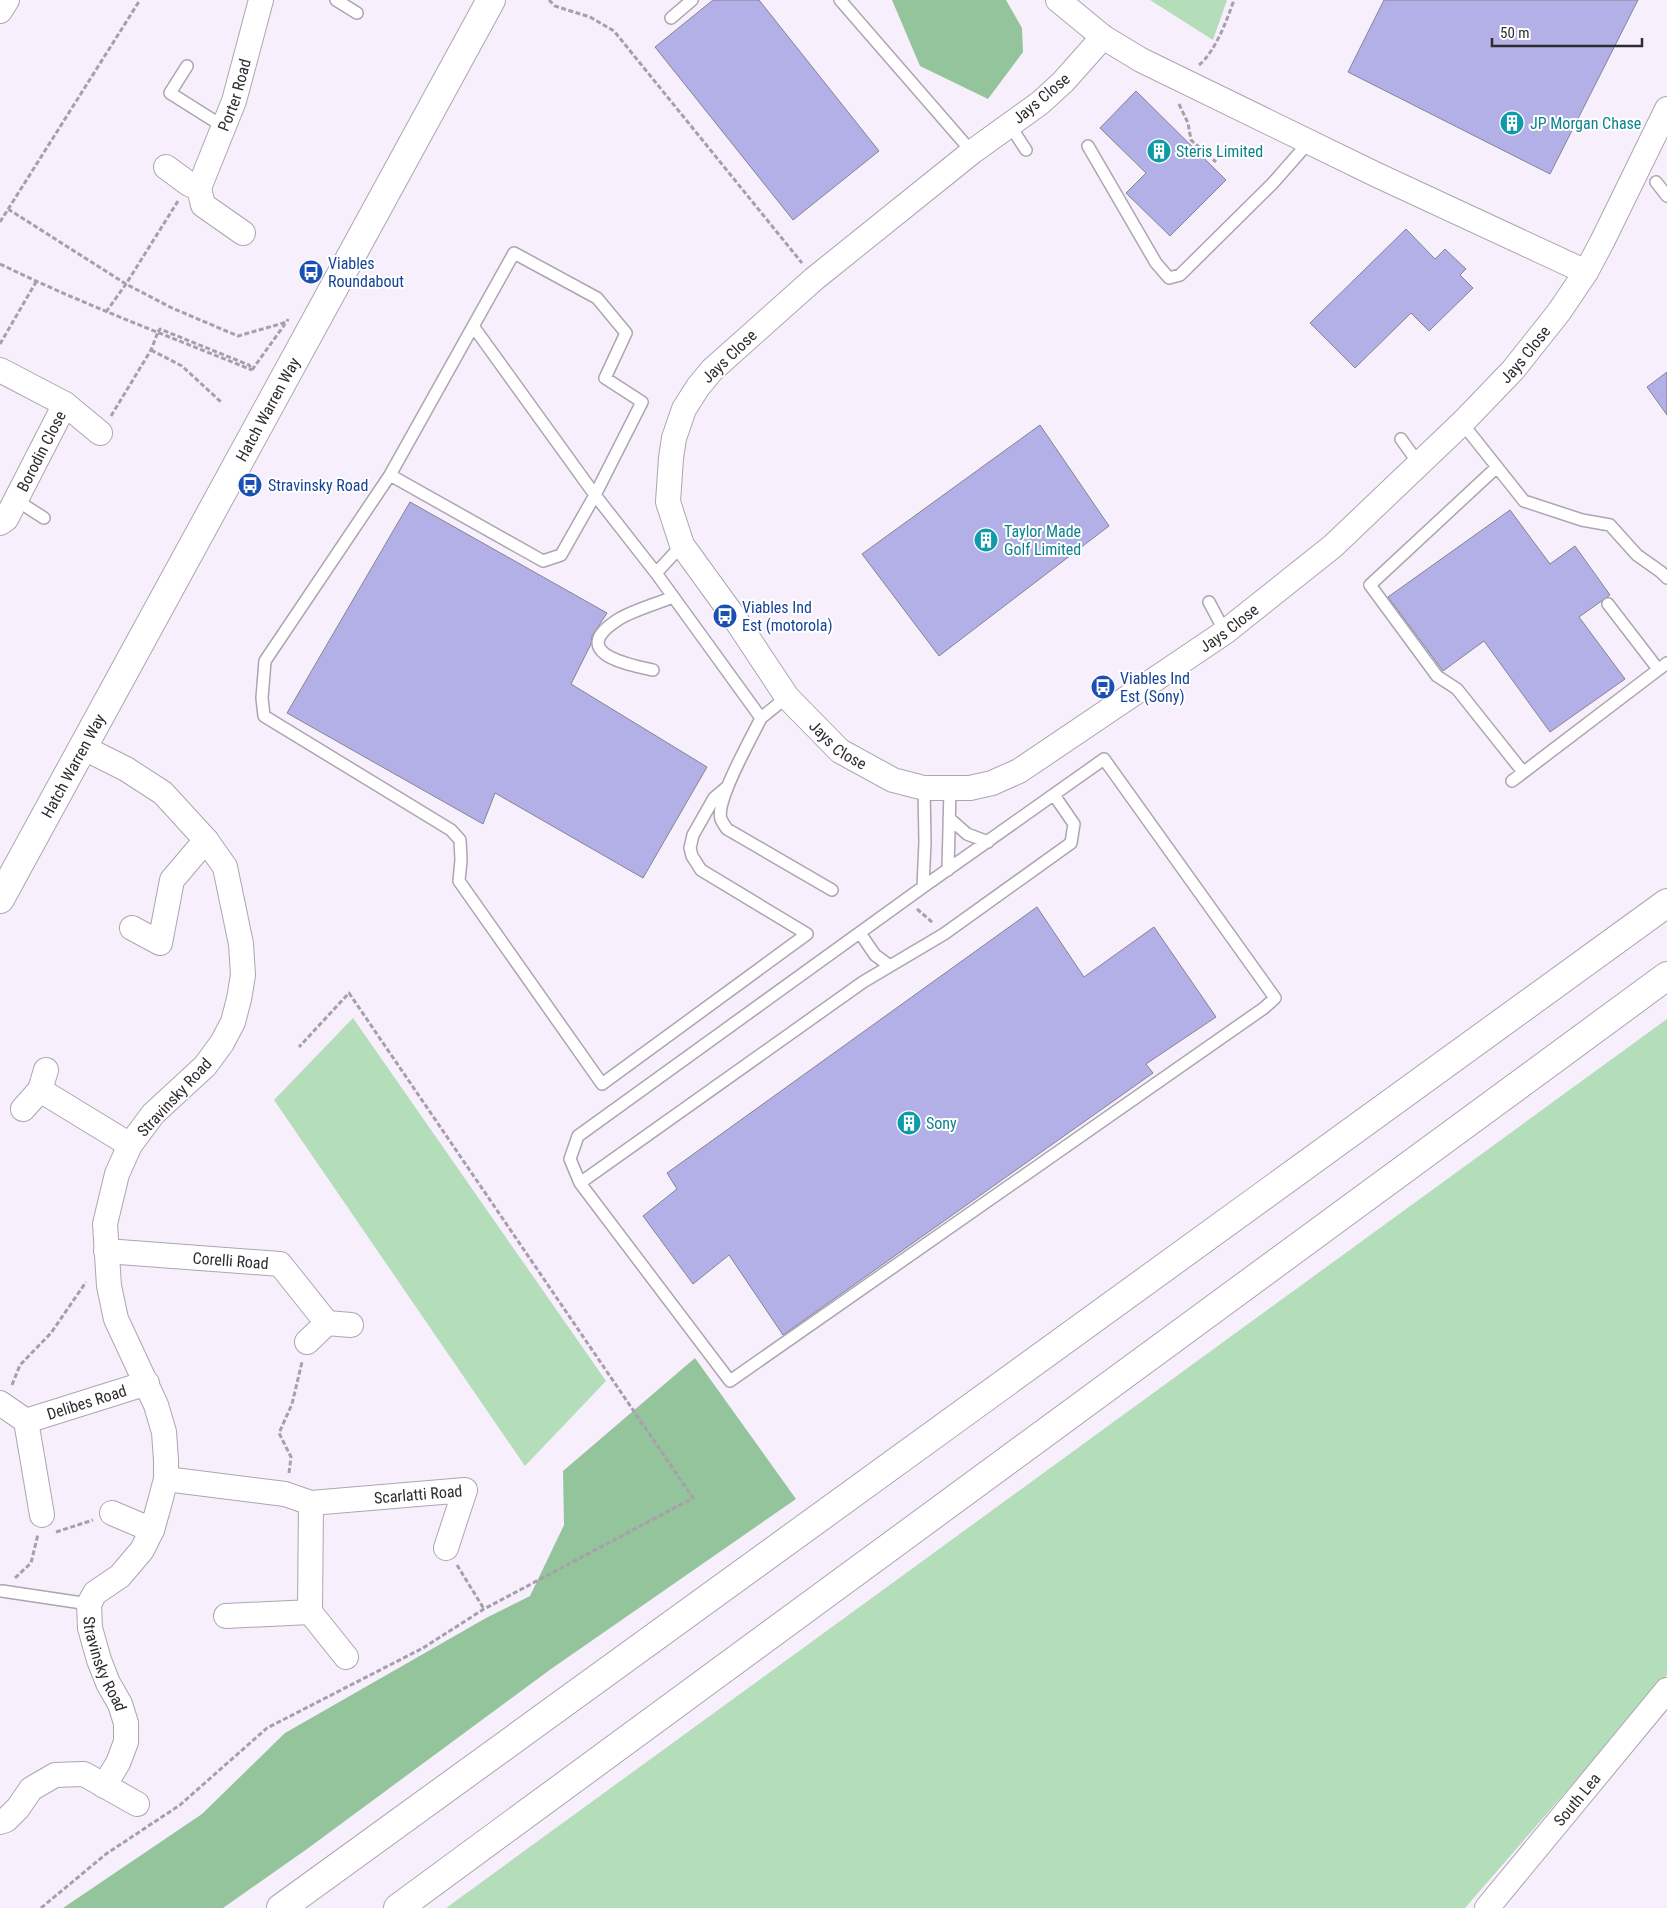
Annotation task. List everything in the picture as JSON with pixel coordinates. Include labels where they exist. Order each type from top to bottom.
[{"type":"main road","name":"Hatch Warren Way","points":[[0,899],[491,0]]},
{"type":"main road","points":[[281,1908],[1667,903]]},
{"type":"main road","points":[[398,1908],[1667,976]]},
{"type":"street","points":[[0,11],[7,0]]},
{"type":"street","name":"Porter Road","points":[[194,186],[224,127],[234,102],[261,0]]},
{"type":"street","points":[[1058,0],[1103,37],[1141,60],[1377,175],[1586,272]]},
{"type":"street","name":"Jays Close","points":[[1103,37],[1069,76],[1040,104],[1009,124],[972,152],[814,279],[712,370],[684,409],[677,431],[671,458],[668,502],[682,546],[732,614],[787,697],[840,751],[893,780],[924,788],[950,790],[992,783],[1019,772],[1225,632],[1333,546],[1462,423],[1514,370],[1559,312],[1586,272],[1602,242],[1667,109]]},
{"type":"street","points":[[166,167],[194,186],[203,205],[243,233]]},
{"type":"street","name":"Borodin Close","points":[[0,370],[65,404],[100,433]]},
{"type":"street","name":"Borodin Close","points":[[0,523],[6,519],[65,404]]},
{"type":"street","name":"Stravinsky Road","points":[[84,748],[126,770],[163,793],[206,840],[225,867],[241,944],[243,974],[233,1022],[222,1043],[205,1066],[153,1114],[130,1145],[117,1174],[104,1224],[109,1286],[116,1319],[156,1404],[164,1432],[166,1460],[166,1479],[152,1530],[142,1550],[120,1576],[95,1593],[89,1604],[90,1628],[99,1660],[108,1684],[120,1704],[126,1723],[126,1742],[118,1763],[104,1786]]},
{"type":"street","points":[[132,928],[160,942],[172,880],[206,840]]},
{"type":"street","points":[[24,1109],[43,1080],[130,1145]]},
{"type":"street","name":"Corelli Road","points":[[106,1251],[280,1264],[327,1323]]},
{"type":"street","points":[[307,1342],[327,1323],[352,1325]]},
{"type":"street","name":"Delibes Road","points":[[26,1420],[146,1383]]},
{"type":"street","name":"Delibes Road","points":[[2,1405],[26,1420],[48,1528]]},
{"type":"street","name":"Scarlatti Road","points":[[166,1479],[285,1494],[310,1503],[465,1490],[446,1548]]},
{"type":"street","points":[[310,1503],[310,1612],[346,1657]]},
{"type":"street","points":[[112,1513],[152,1530]]},
{"type":"street","points":[[226,1616],[310,1612]]},
{"type":"street","name":"South Lea","points":[[1487,1908],[1667,1690]]},
{"type":"street","points":[[0,1822],[6,1820],[18,1808],[31,1789],[55,1775],[84,1774],[137,1804]]},
{"type":"lane","points":[[336,0],[357,13]]},
{"type":"lane","points":[[671,18],[692,0]]},
{"type":"lane","points":[[840,0],[972,152]]},
{"type":"lane","points":[[187,66],[170,93],[224,127]]},
{"type":"lane","points":[[1009,124],[1026,150]]},
{"type":"lane","points":[[1088,146],[1156,262],[1169,278],[1180,275],[1272,184],[1309,142]]},
{"type":"lane","points":[[1656,182],[1667,196]]},
{"type":"lane","points":[[390,475],[543,561],[561,555],[595,494],[642,402],[605,378],[626,334],[596,298],[514,252],[390,475],[265,661],[262,698],[264,716],[451,830],[460,840],[459,881],[602,1084],[807,934],[701,870],[692,856],[690,848],[694,835],[714,798],[726,788]]},
{"type":"lane","points":[[473,326],[761,718]]},
{"type":"lane","points":[[1462,423],[1524,501],[1582,520],[1610,525],[1636,555],[1667,578]]},
{"type":"lane","points":[[1401,439],[1419,464]]},
{"type":"lane","points":[[1497,467],[1370,585],[1437,676],[1457,689],[1523,772]]},
{"type":"lane","points":[[16,500],[44,518]]},
{"type":"lane","points":[[656,573],[682,546]]},
{"type":"lane","points":[[653,670],[610,658],[602,652],[598,642],[600,636],[620,619],[673,597]]},
{"type":"lane","points":[[1210,602],[1225,632]]},
{"type":"lane","points":[[1512,781],[1663,666],[1608,604]]},
{"type":"lane","points":[[787,697],[761,718],[726,788],[720,819],[727,829],[832,890]]},
{"type":"lane","points":[[1104,760],[1275,998],[1264,1008],[1155,1085],[730,1381],[580,1183],[570,1159],[578,1136],[923,887],[1054,795],[1104,760]]},
{"type":"lane","points":[[923,887],[925,842],[924,788]]},
{"type":"lane","points":[[948,870],[950,790]]},
{"type":"lane","points":[[580,1183],[863,982],[944,934],[1071,843],[1074,824],[1054,795]]},
{"type":"lane","points":[[949,818],[967,834],[988,842]]},
{"type":"lane","points":[[860,933],[875,954],[890,966]]},
{"type":"lane","points":[[2,1591],[89,1604]]},
{"type":"path","points":[[0,222],[140,0]]},
{"type":"path","points":[[549,0],[555,6],[590,17],[614,30],[806,268]]},
{"type":"path","points":[[1205,60],[1228,18],[1234,0]]},
{"type":"path","points":[[1178,102],[1188,123],[1191,140],[1216,162]]},
{"type":"path","points":[[106,312],[194,186]]},
{"type":"path","points":[[8,209],[126,284],[172,308],[238,336],[286,322]]},
{"type":"path","points":[[0,264],[36,282],[106,312],[252,370],[292,312]]},
{"type":"path","points":[[0,344],[36,282]]},
{"type":"path","points":[[100,433],[151,350],[158,332]]},
{"type":"path","points":[[151,350],[182,366],[221,402]]},
{"type":"path","points":[[906,901],[944,934]]},
{"type":"path","points":[[41,1908],[106,1854],[180,1805],[267,1728],[423,1648],[484,1609],[693,1498],[349,993],[299,1047]]},
{"type":"path","points":[[2,1405],[20,1365],[51,1333],[106,1251]]},
{"type":"path","points":[[285,1494],[291,1457],[279,1433],[292,1404],[307,1342]]},
{"type":"path","points":[[2,1591],[31,1563],[37,1539],[48,1528],[112,1513]]},
{"type":"path","points":[[37,1539],[48,1528]]},
{"type":"path","points":[[446,1548],[484,1609]]},
{"type":"green space","points":[[892,0],[1006,0],[1022,28],[1023,52],[988,99],[920,66]]},
{"type":"green space","points":[[1150,0],[1227,0],[1213,40]]},
{"type":"green space","points":[[353,1018],[606,1381],[525,1466],[274,1100]]},
{"type":"green space","points":[[1667,1019],[1667,1675],[1465,1908],[446,1908]]},
{"type":"green space","points":[[695,1358],[796,1499],[551,1669],[307,1849],[223,1908],[63,1908],[202,1814],[285,1733],[486,1618],[530,1596],[564,1525],[563,1471]]},
{"type":"building","points":[[713,0],[759,0],[879,151],[793,220],[655,47]]},
{"type":"building","name":"JP Morgan Chase","points":[[1384,0],[1638,0],[1550,174],[1348,72]]},
{"type":"building","name":"Steris Limited","points":[[1136,91],[1226,180],[1170,236],[1126,193],[1146,173],[1100,128]]},
{"type":"building","points":[[1406,229],[1435,259],[1445,249],[1466,269],[1460,275],[1473,288],[1429,331],[1411,313],[1355,368],[1310,323]]},
{"type":"building","points":[[1667,372],[1667,415],[1647,387]]},
{"type":"building","name":"Taylor Made Golf Limited","points":[[1040,425],[1109,526],[939,656],[862,554]]},
{"type":"building","points":[[410,502],[607,613],[592,636],[591,644],[571,684],[707,767],[643,878],[495,793],[483,824],[287,713]]},
{"type":"building","points":[[1510,510],[1550,564],[1575,546],[1610,595],[1579,617],[1625,679],[1550,732],[1484,641],[1443,671],[1388,597]]},
{"type":"building","name":"Sony","points":[[1037,907],[1084,977],[1154,927],[1216,1017],[1146,1064],[1153,1073],[783,1335],[729,1255],[693,1284],[643,1216],[677,1189],[667,1173]]},
{"type":"place","name":"JP Morgan Chase","points":[[1512,123]]},
{"type":"place","name":"Steris Limited","points":[[1159,151]]},
{"type":"place","name":"Viables Roundabout","points":[[311,272]]},
{"type":"place","name":"Stravinsky Road","points":[[250,485]]},
{"type":"place","name":"Taylor Made Golf Limited","points":[[986,540]]},
{"type":"place","name":"Viables Ind Est (motorola)","points":[[725,616]]},
{"type":"place","name":"Viables Ind Est (Sony)","points":[[1103,687]]},
{"type":"place","name":"Sony","points":[[909,1123]]}]
